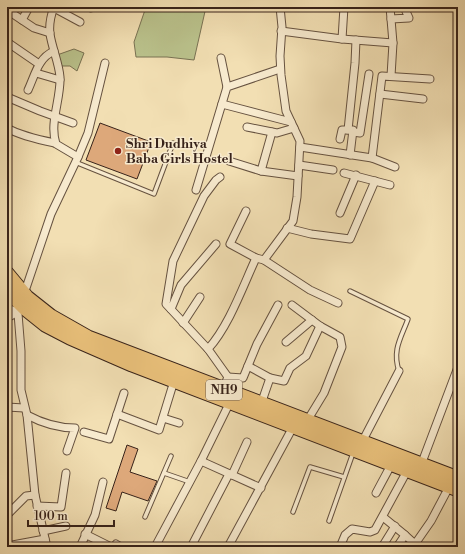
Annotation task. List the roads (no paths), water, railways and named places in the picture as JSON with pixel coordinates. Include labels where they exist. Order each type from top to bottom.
[{"type":"highway","name":"NH9","points":[[7,273],[16,304]]},
{"type":"highway","name":"NH9","points":[[7,291],[16,304],[45,325],[70,338],[174,381],[293,427],[421,465],[455,485]]},
{"type":"highway","name":"NH9","points":[[16,304],[51,316],[88,337],[307,421],[358,446],[391,465],[455,485]]},
{"type":"street","points":[[22,20],[29,7]]},
{"type":"street","points":[[56,143],[53,134],[60,80],[50,33],[51,17],[54,7],[80,22]]},
{"type":"street","points":[[264,260],[293,221],[297,197],[300,141],[286,111],[280,69],[280,7]]},
{"type":"street","points":[[342,39],[344,7]]},
{"type":"street","points":[[390,7],[392,43],[391,76]]},
{"type":"street","points":[[391,19],[409,18],[404,7]]},
{"type":"street","points":[[7,10],[34,28],[50,33]]},
{"type":"street","points":[[281,31],[342,39],[392,43]]},
{"type":"street","points":[[350,155],[356,40]]},
{"type":"street","points":[[7,42],[39,64]]},
{"type":"street","points":[[28,90],[39,64],[46,54],[54,51]]},
{"type":"street","points":[[196,190],[227,87],[221,58]]},
{"type":"street","points":[[7,318],[16,304],[52,214],[88,133],[105,63]]},
{"type":"street","points":[[227,87],[280,69]]},
{"type":"street","points":[[36,73],[60,80]]},
{"type":"street","points":[[340,140],[342,130],[360,133],[369,74]]},
{"type":"street","points":[[372,158],[382,76],[430,79]]},
{"type":"street","points":[[380,94],[423,99]]},
{"type":"street","points":[[7,97],[73,123]]},
{"type":"street","points":[[222,104],[292,125]]},
{"type":"street","points":[[247,127],[277,133],[292,125]]},
{"type":"street","points":[[7,128],[20,134],[56,143],[76,160]]},
{"type":"street","points":[[261,171],[272,132]]},
{"type":"street","points":[[300,147],[372,158],[395,167]]},
{"type":"street","points":[[228,161],[261,171],[298,176]]},
{"type":"street","points":[[299,165],[333,170]]},
{"type":"street","points":[[344,173],[390,185]]},
{"type":"street","points":[[340,212],[356,175]]},
{"type":"street","points":[[220,177],[204,196],[173,261],[166,304],[208,349],[228,377]]},
{"type":"street","points":[[288,228],[312,234],[350,239],[374,180]]},
{"type":"street","points":[[246,211],[230,244],[256,258],[264,260],[310,290],[338,303]]},
{"type":"street","points":[[171,309],[181,286],[216,244]]},
{"type":"street","points":[[208,349],[216,340],[233,309],[256,258]]},
{"type":"street","points":[[183,323],[200,297]]},
{"type":"street","points":[[16,304],[21,351],[21,390],[26,411],[35,495],[47,547]]},
{"type":"street","points":[[228,377],[243,378],[278,305]]},
{"type":"street","points":[[292,305],[320,326],[340,337],[342,347],[324,393],[307,421]]},
{"type":"street","points":[[286,342],[312,320]]},
{"type":"street","points":[[248,366],[270,378],[284,381],[290,368],[306,356],[320,326]]},
{"type":"street","points":[[421,465],[456,377],[458,366]]},
{"type":"street","points":[[358,446],[399,371]]},
{"type":"street","points":[[222,389],[228,377]]},
{"type":"street","points":[[261,404],[270,378]]},
{"type":"street","points":[[117,414],[160,430],[174,381]]},
{"type":"street","points":[[84,432],[109,439],[124,393]]},
{"type":"street","points":[[155,547],[201,461],[230,402]]},
{"type":"street","points":[[7,407],[26,411],[43,423],[65,428],[75,428],[68,451]]},
{"type":"street","points":[[163,418],[178,423]]},
{"type":"street","points":[[228,547],[293,427]]},
{"type":"street","points":[[191,547],[247,442]]},
{"type":"street","points":[[201,461],[260,488]]},
{"type":"street","points":[[376,493],[391,465]]},
{"type":"street","points":[[340,547],[346,535],[352,529],[370,532],[375,530],[407,471]]},
{"type":"street","points":[[37,506],[61,507],[66,473]]},
{"type":"street","points":[[80,547],[95,515],[103,482]]},
{"type":"street","points":[[383,517],[415,544],[455,485]]},
{"type":"street","points":[[7,515],[26,496],[35,495]]},
{"type":"street","points":[[7,546],[44,535],[66,526]]},
{"type":"street","points":[[382,547],[395,526]]},
{"type":"street","points":[[85,534],[113,547],[116,544],[121,547]]},
{"type":"street","points":[[397,547],[405,535]]},
{"type":"lane","points":[[76,160],[154,194],[173,144]]},
{"type":"lane","points":[[7,183],[9,177]]},
{"type":"lane","points":[[350,290],[408,319],[395,353],[399,371]]},
{"type":"lane","points":[[329,521],[344,477],[358,446]]},
{"type":"lane","points":[[145,517],[171,456]]},
{"type":"lane","points":[[293,512],[310,467],[344,477]]},
{"type":"lane","points":[[164,473],[190,482]]},
{"type":"place","name":"Shri Dudhiya Baba Girls Hostel","points":[[118,151]]}]
